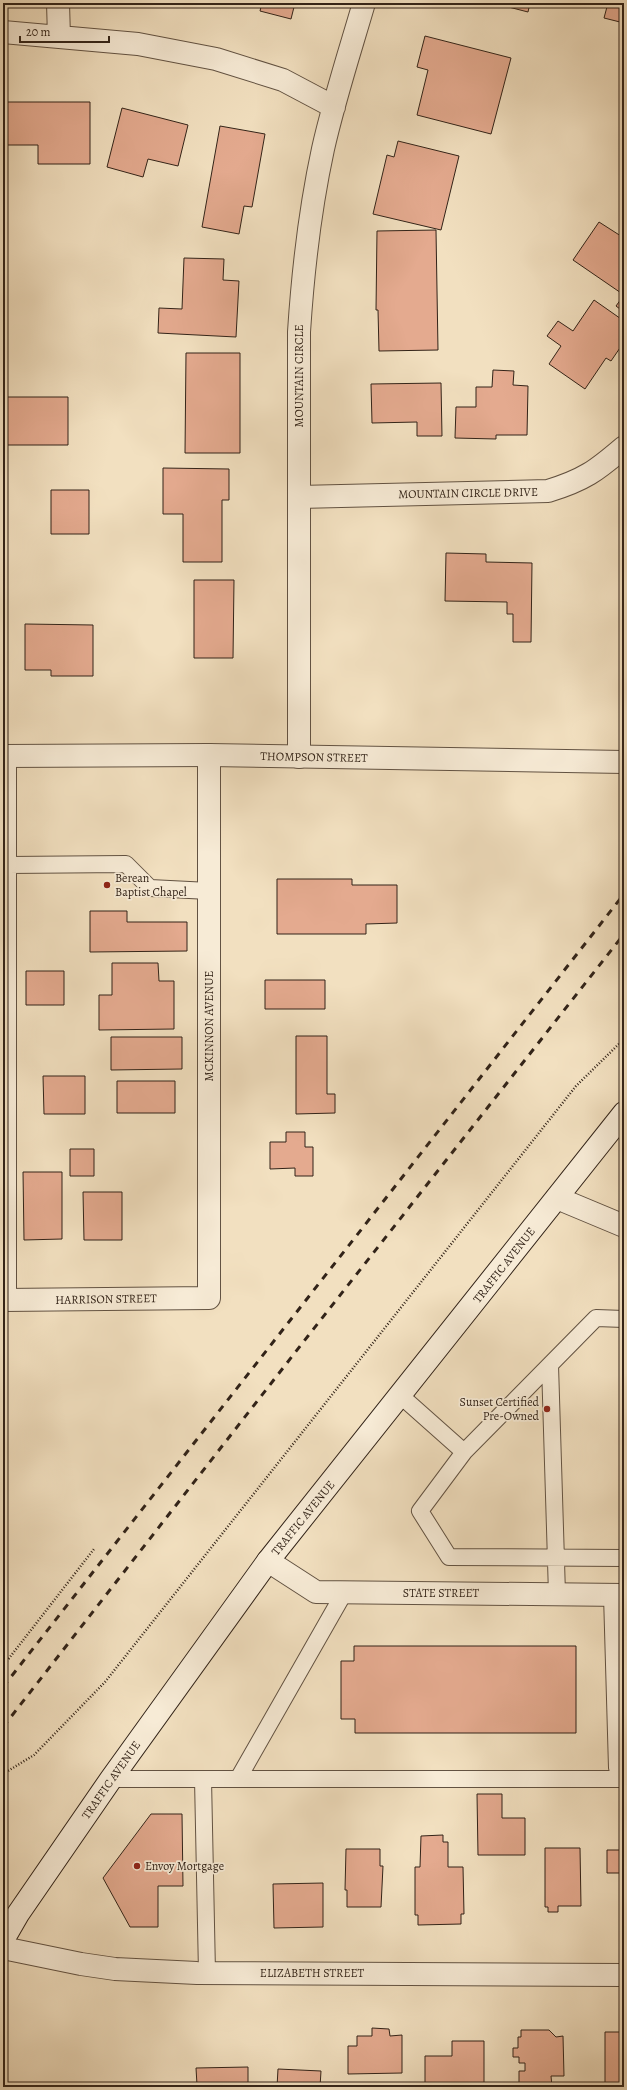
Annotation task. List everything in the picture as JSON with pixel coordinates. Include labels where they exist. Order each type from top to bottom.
[{"type":"street","points":[[58,3],[59,37]]},
{"type":"street","name":"MOUNTAIN CIRCLE","points":[[298,757],[299,332],[302,289],[306,246],[314,192],[334,107],[364,3]]},
{"type":"street","points":[[3,32],[138,44],[216,59],[283,80],[334,107]]},
{"type":"street","name":"MOUNTAIN CIRCLE DRIVE","points":[[299,496],[548,491],[575,483],[599,469],[624,447]]},
{"type":"street","name":"THOMPSON STREET","points":[[6,756],[209,755],[624,762]]},
{"type":"street","name":"MCKINNON AVENUE","points":[[209,755],[209,1298]]},
{"type":"street","name":"TRAFFIC AVENUE","points":[[3,1940],[18,1914],[111,1779],[268,1561],[401,1396],[624,1113]]},
{"type":"street","points":[[557,1198],[624,1226]]},
{"type":"street","name":"HARRISON STREET","points":[[6,1300],[209,1298]]},
{"type":"street","name":"STATE STREET","points":[[268,1561],[316,1592],[618,1595]]},
{"type":"street","name":"ELIZABETH STREET","points":[[3,1948],[81,1964],[115,1969],[207,1973],[624,1975]]},
{"type":"lane","points":[[6,756],[8,865],[6,1300]]},
{"type":"lane","points":[[8,865],[126,864],[150,888],[209,891]]},
{"type":"lane","points":[[624,1318],[596,1318],[464,1452],[420,1511],[449,1557],[624,1558]]},
{"type":"lane","points":[[550,1365],[557,1594]]},
{"type":"lane","points":[[401,1396],[464,1452]]},
{"type":"lane","points":[[238,1779],[344,1593]]},
{"type":"lane","points":[[111,1779],[238,1779],[620,1774],[618,1595]]},
{"type":"lane","points":[[203,1779],[207,1973]]},
{"type":"path","points":[[3,1774],[34,1755],[106,1682],[576,1086],[624,1039]]},
{"type":"path","points":[[3,1666],[94,1549]]},
{"type":"building","points":[[262,3],[295,3],[291,19],[260,11]]},
{"type":"building","points":[[493,3],[530,3],[528,12]]},
{"type":"building","points":[[608,3],[624,3],[624,23],[604,18]]},
{"type":"building","points":[[425,36],[511,58],[491,134],[417,115],[428,70],[417,67]]},
{"type":"building","points":[[3,102],[90,102],[90,164],[38,164],[38,145],[3,145]]},
{"type":"building","points":[[122,108],[188,125],[178,166],[148,159],[143,177],[107,167]]},
{"type":"building","points":[[220,126],[265,134],[252,207],[244,206],[239,234],[202,227]]},
{"type":"building","points":[[398,141],[459,156],[441,230],[373,214],[387,155],[394,157]]},
{"type":"building","points":[[599,222],[624,238],[624,295],[573,260]]},
{"type":"building","points":[[436,230],[438,350],[379,351],[378,310],[376,310],[377,231]]},
{"type":"building","points":[[184,258],[224,259],[223,280],[239,281],[236,337],[158,333],[159,308],[182,309]]},
{"type":"building","points":[[624,295],[624,312],[616,306]]},
{"type":"building","points":[[594,300],[624,321],[624,342],[611,361],[606,358],[585,389],[549,364],[561,346],[547,336],[558,321],[573,331]]},
{"type":"building","points":[[186,353],[240,353],[240,453],[185,453]]},
{"type":"building","points":[[493,370],[514,371],[513,385],[528,386],[527,435],[496,435],[496,439],[455,438],[456,407],[476,407],[476,387],[492,387]]},
{"type":"building","points":[[441,383],[442,436],[417,436],[417,422],[372,423],[371,384]]},
{"type":"building","points":[[3,397],[68,397],[68,445],[3,445]]},
{"type":"building","points":[[163,468],[229,469],[229,500],[222,500],[222,562],[183,562],[183,514],[163,514]]},
{"type":"building","points":[[51,490],[89,490],[89,534],[51,534]]},
{"type":"building","points":[[446,553],[486,554],[486,562],[532,563],[531,642],[513,642],[513,614],[507,614],[507,602],[445,601]]},
{"type":"building","points":[[194,580],[234,580],[233,658],[194,658]]},
{"type":"building","points":[[25,624],[93,625],[93,676],[51,676],[51,670],[25,670]]},
{"type":"building","points":[[277,879],[352,879],[352,885],[397,885],[397,923],[366,924],[366,934],[277,934]]},
{"type":"building","points":[[90,911],[127,911],[127,922],[187,922],[187,951],[90,952]]},
{"type":"building","points":[[112,963],[158,963],[159,981],[174,981],[174,1029],[99,1030],[99,995],[112,995]]},
{"type":"building","points":[[26,971],[64,971],[64,1005],[26,1005]]},
{"type":"building","points":[[265,980],[325,980],[325,1009],[265,1009]]},
{"type":"building","points":[[296,1036],[327,1036],[327,1094],[335,1094],[335,1113],[296,1114]]},
{"type":"building","points":[[111,1037],[182,1037],[182,1069],[111,1070]]},
{"type":"building","points":[[43,1076],[85,1076],[85,1114],[44,1114]]},
{"type":"building","points":[[117,1081],[175,1081],[175,1113],[117,1113]]},
{"type":"building","points":[[286,1132],[305,1132],[305,1147],[313,1147],[313,1176],[295,1176],[295,1168],[270,1169],[270,1142],[286,1142]]},
{"type":"building","points":[[70,1149],[94,1149],[94,1176],[70,1176]]},
{"type":"building","points":[[23,1172],[62,1172],[62,1239],[24,1240]]},
{"type":"building","points":[[83,1192],[122,1192],[122,1240],[84,1240]]},
{"type":"building","points":[[354,1646],[576,1646],[576,1733],[355,1733],[355,1719],[341,1719],[341,1661],[354,1661]]},
{"type":"building","points":[[477,1794],[502,1794],[502,1818],[525,1818],[525,1855],[478,1855]]},
{"type":"building","points":[[151,1814],[182,1814],[183,1886],[158,1886],[158,1927],[130,1927],[103,1878]]},
{"type":"building","points":[[443,1835],[443,1842],[448,1842],[448,1867],[463,1867],[464,1914],[461,1914],[461,1924],[418,1925],[418,1915],[415,1915],[415,1867],[420,1867],[421,1836]]},
{"type":"building","points":[[545,1848],[580,1848],[581,1906],[558,1906],[558,1912],[548,1912],[548,1907],[545,1907]]},
{"type":"building","points":[[346,1849],[380,1849],[380,1866],[383,1866],[381,1907],[347,1907],[347,1890],[345,1890]]},
{"type":"building","points":[[607,1850],[624,1850],[624,1873],[607,1873]]},
{"type":"building","points":[[323,1883],[323,1927],[274,1928],[273,1884]]},
{"type":"building","points":[[372,2028],[389,2029],[390,2036],[402,2035],[402,2073],[348,2074],[348,2046],[357,2046],[357,2036],[372,2036]]},
{"type":"building","points":[[521,2030],[549,2030],[556,2037],[563,2036],[564,2076],[551,2076],[552,2087],[519,2087],[519,2071],[525,2071],[525,2063],[519,2063],[519,2057],[513,2057],[513,2048],[518,2048],[518,2037],[521,2037]]},
{"type":"building","points":[[605,2032],[624,2032],[624,2087],[605,2087]]},
{"type":"building","points":[[452,2041],[484,2041],[484,2087],[425,2087],[425,2056],[452,2056]]},
{"type":"building","points":[[248,2067],[248,2087],[193,2087],[193,2085],[197,2085],[196,2068]]},
{"type":"building","points":[[278,2069],[321,2071],[320,2087],[277,2087]]},
{"type":"railway","points":[[3,1687],[624,894]]},
{"type":"railway","points":[[3,1727],[624,934]]},
{"type":"place","name":"Berean Baptist Chapel","points":[[107,885]]},
{"type":"place","name":"Sunset Certified Pre-Owned","points":[[547,1409]]},
{"type":"place","name":"Envoy Mortgage","points":[[137,1866]]}]
